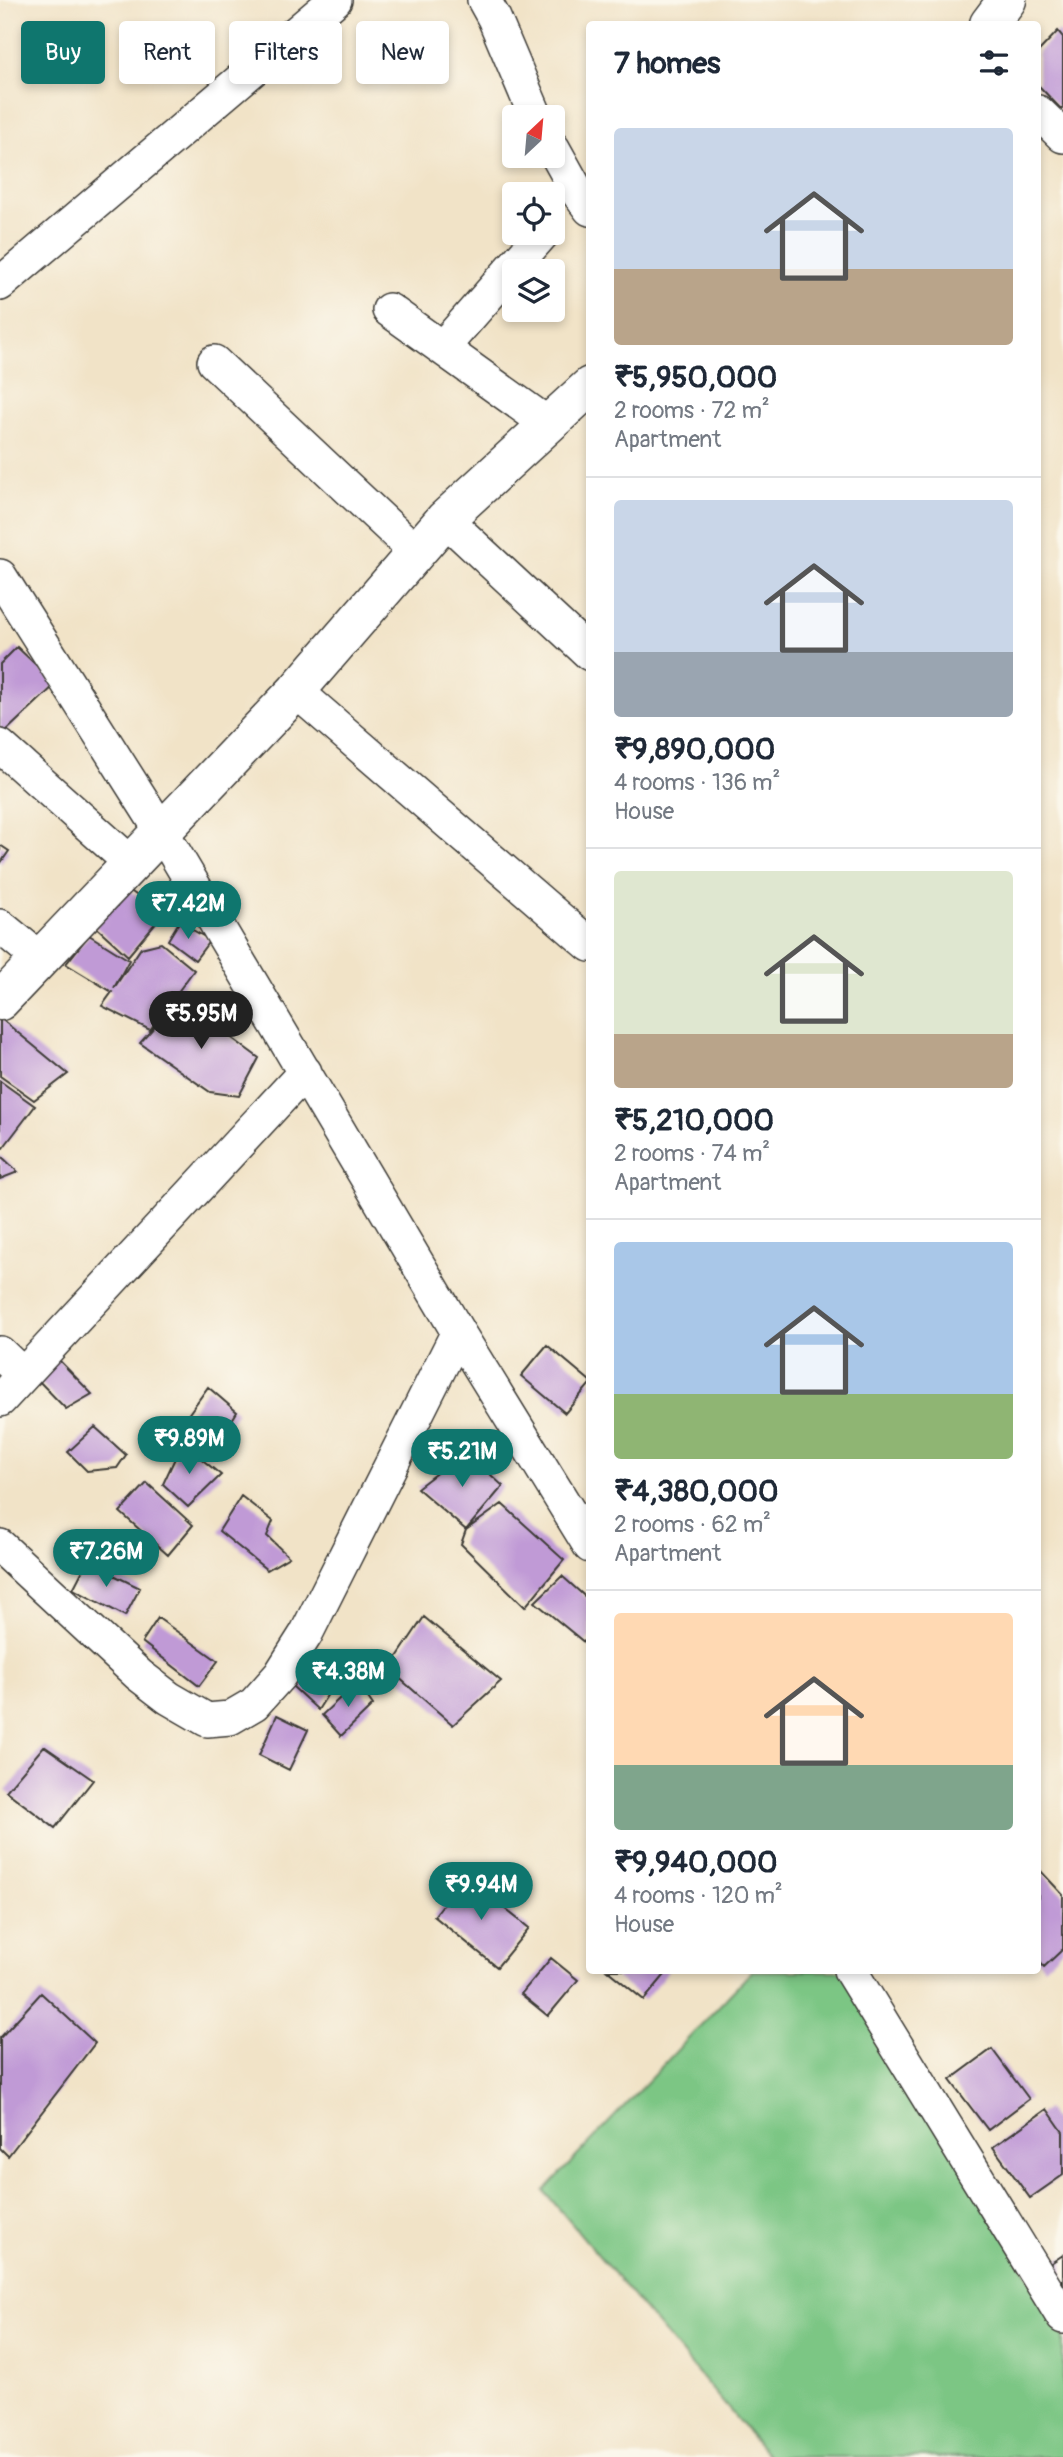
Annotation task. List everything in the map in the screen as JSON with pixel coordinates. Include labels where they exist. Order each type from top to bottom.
[{"type":"main road","points":[[991,21],[1007,0]]},
{"type":"main road","points":[[0,1000],[296,691],[445,519],[586,390]]},
{"type":"street","points":[[0,284],[335,0]]},
{"type":"street","points":[[484,0],[531,105]]},
{"type":"street","points":[[1041,115],[1063,136]]},
{"type":"street","points":[[565,168],[584,201],[565,213]]},
{"type":"street","points":[[442,348],[532,245]]},
{"type":"street","points":[[389,310],[548,424]]},
{"type":"street","points":[[214,362],[417,553]]},
{"type":"street","points":[[445,519],[586,650]]},
{"type":"street","points":[[0,576],[162,832],[458,1332],[586,1540]]},
{"type":"street","points":[[296,691],[586,942]]},
{"type":"street","points":[[0,746],[132,864]]},
{"type":"street","points":[[0,926],[40,959]]},
{"type":"street","points":[[0,1400],[12,1364],[304,1072]]},
{"type":"street","points":[[0,1546],[139,1675],[169,1698],[207,1720],[230,1718],[254,1704],[280,1675],[306,1634],[458,1332]]},
{"type":"street","points":[[852,1974],[1063,2317]]},
{"type":"green space","points":[[749,1974],[851,1974],[1063,2335],[1063,2457],[769,2457],[544,2191]]},
{"type":"building","points":[[1058,31],[1063,37],[1061,109],[1041,88],[1041,49]]},
{"type":"building","points":[[17,647],[56,684],[4,733],[0,729],[0,664]]},
{"type":"building","points":[[0,845],[9,851],[0,864]]},
{"type":"building","points":[[129,890],[163,914],[128,956],[94,925]]},
{"type":"building","points":[[179,922],[210,940],[195,960],[168,940]]},
{"type":"building","points":[[89,935],[129,960],[114,988],[141,948],[161,943],[194,970],[150,1030],[102,1006],[112,992],[66,964]]},
{"type":"building","points":[[179,999],[259,1058],[239,1096],[210,1092],[140,1043]]},
{"type":"building","points":[[0,1018],[68,1074],[34,1100],[0,1076]]},
{"type":"building","points":[[0,1081],[35,1106],[3,1148],[0,1146]]},
{"type":"building","points":[[0,1155],[18,1172],[0,1179]]},
{"type":"building","points":[[547,1345],[586,1378],[586,1389],[565,1413],[521,1376]]},
{"type":"building","points":[[55,1356],[92,1394],[66,1409],[34,1376]]},
{"type":"building","points":[[208,1387],[237,1412],[209,1457],[175,1433]]},
{"type":"building","points":[[95,1427],[126,1455],[117,1468],[87,1471],[68,1452]]},
{"type":"building","points":[[182,1443],[221,1475],[188,1507],[163,1484]]},
{"type":"building","points":[[465,1451],[503,1486],[466,1530],[417,1488]]},
{"type":"building","points":[[147,1483],[193,1525],[168,1555],[120,1512]]},
{"type":"building","points":[[241,1496],[273,1521],[267,1536],[289,1557],[267,1570],[219,1531]]},
{"type":"building","points":[[502,1504],[564,1560],[525,1607],[461,1544],[466,1530]]},
{"type":"building","points":[[87,1562],[140,1588],[125,1616],[73,1589]]},
{"type":"building","points":[[562,1576],[586,1597],[586,1642],[585,1643],[535,1602]]},
{"type":"building","points":[[424,1617],[501,1681],[453,1725],[389,1669]]},
{"type":"building","points":[[158,1618],[218,1661],[199,1686],[142,1642]]},
{"type":"building","points":[[301,1655],[341,1673],[318,1710],[280,1675]]},
{"type":"building","points":[[357,1682],[373,1705],[341,1736],[322,1715]]},
{"type":"building","points":[[277,1715],[308,1730],[289,1770],[259,1755]]},
{"type":"building","points":[[44,1746],[93,1780],[55,1828],[6,1791]]},
{"type":"building","points":[[1041,1871],[1063,1895],[1063,1949],[1044,1967],[1041,1964]]},
{"type":"building","points":[[465,1877],[529,1928],[497,1967],[434,1916]]},
{"type":"building","points":[[551,1958],[578,1980],[548,2016],[521,1994]]},
{"type":"building","points":[[612,1974],[666,1974],[644,2000]]},
{"type":"building","points":[[41,1993],[95,2043],[8,2156],[0,2148],[0,2038]]},
{"type":"building","points":[[992,2049],[1029,2099],[988,2130],[950,2080]]},
{"type":"building","points":[[1047,2109],[1063,2132],[1063,2175],[1030,2198],[993,2147]]},
{"type":"building","points":[[1063,2255],[1063,2286],[1048,2265]]}]
